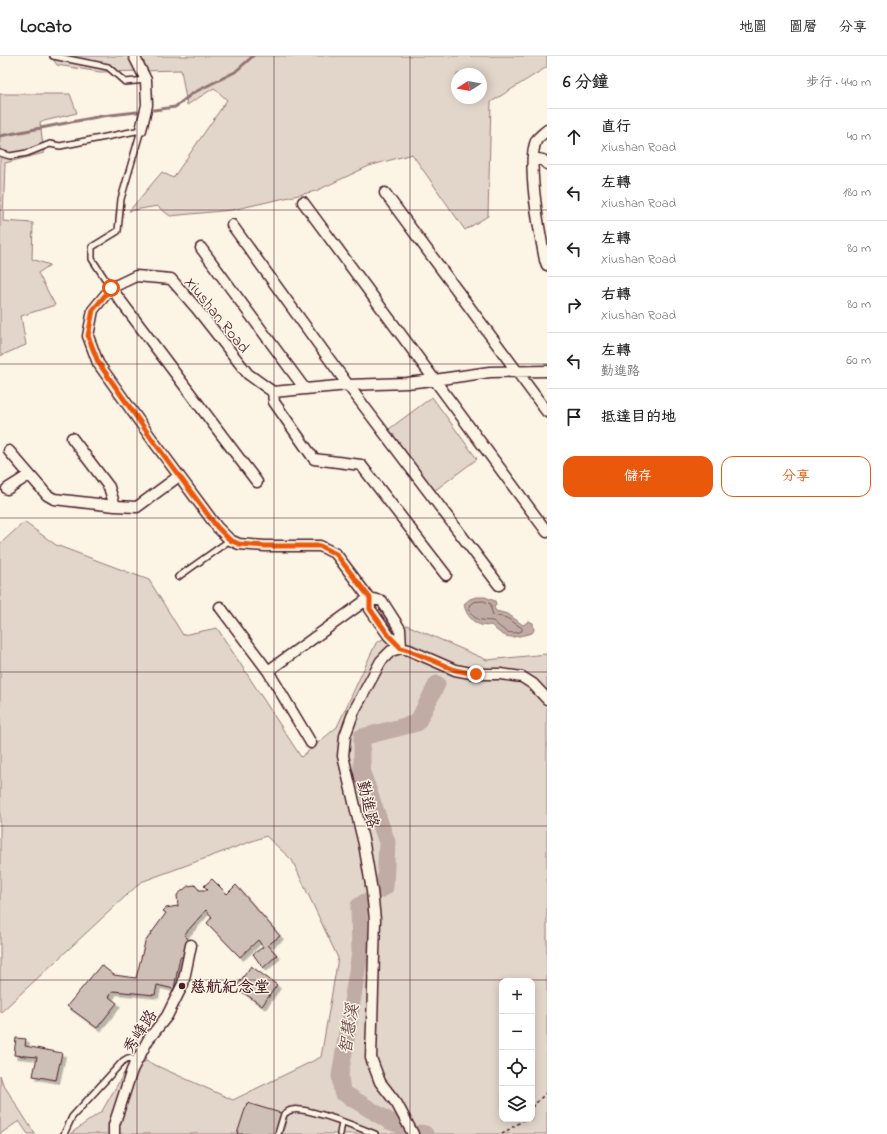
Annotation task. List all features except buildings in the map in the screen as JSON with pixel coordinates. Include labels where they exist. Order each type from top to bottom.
[{"type":"street","points":[[134,56],[146,80],[147,105],[141,130]]},
{"type":"street","points":[[547,130],[537,140],[533,158],[537,218],[544,260],[547,265]]},
{"type":"street","points":[[533,158],[543,160],[547,164]]},
{"type":"street","points":[[385,193],[547,412]]},
{"type":"street","points":[[303,202],[547,532]]},
{"type":"street","points":[[232,226],[348,385],[499,585]]},
{"type":"street","points":[[201,248],[305,389]]},
{"type":"street","name":"Xiushan Road","points":[[230,540],[217,527],[179,476],[98,362],[88,336],[93,310],[111,288],[136,276],[171,279],[197,309],[248,374],[273,392]]},
{"type":"street","points":[[111,288],[257,482]]},
{"type":"street","points":[[446,575],[361,466],[314,459],[274,402],[273,392],[348,385],[407,383],[490,372],[547,371]]},
{"type":"street","points":[[72,438],[109,487],[115,506]]},
{"type":"street","points":[[9,451],[47,495],[54,499],[136,507],[179,476]]},
{"type":"street","points":[[8,489],[29,474]]},
{"type":"street","points":[[230,540],[239,544],[320,546],[336,554],[370,598],[370,609],[389,636],[401,648],[455,670],[476,674],[500,674],[522,677],[533,684],[547,699]]},
{"type":"street","points":[[268,671],[370,598],[382,601],[400,629],[401,648]]},
{"type":"street","points":[[220,607],[268,671],[311,743]]},
{"type":"street","name":"勤進路","points":[[401,648],[391,651],[380,661],[354,711],[345,736],[343,756],[364,844],[375,920],[371,1058],[380,1082],[397,1104],[413,1134]]},
{"type":"street","name":"秀峰路","points":[[114,1134],[114,1125],[132,1070],[148,1040],[167,1016],[183,984],[192,945]]},
{"type":"lane","points":[[53,56],[108,67],[125,82],[146,80]]},
{"type":"lane","points":[[0,153],[10,156],[27,153],[50,144],[60,146],[141,130],[120,200],[118,231],[92,247],[92,259],[111,288]]},
{"type":"lane","points":[[178,577],[230,540]]},
{"type":"lane","points":[[64,1134],[72,1117],[123,1061],[128,1058],[132,1059],[132,1070]]},
{"type":"lane","points":[[278,1134],[284,1114],[293,1110],[301,1110],[342,1122],[375,1134]]},
{"type":"lane","points":[[340,1134],[342,1122]]},
{"type":"path","points":[[535,1104],[547,1092]]},
{"type":"path","points":[[502,1134],[520,1122]]},
{"type":"shaded area","points":[[51,56],[547,56],[547,67],[491,102],[488,216],[465,230],[412,154],[369,166],[316,191],[232,210],[170,216],[157,206],[129,211],[162,172],[173,178],[227,100],[214,88],[187,105],[181,70],[100,72],[57,65]]},
{"type":"shaded area","points":[[0,94],[70,94],[77,113],[40,122],[44,153],[5,163],[3,221],[33,223],[32,259],[50,265],[38,273],[55,305],[21,316],[26,345],[0,356]]},
{"type":"shaded area","points":[[432,397],[477,459],[434,491],[389,429]]},
{"type":"shaded area","points":[[24,522],[56,545],[149,580],[183,635],[217,628],[301,757],[337,727],[376,643],[407,625],[487,660],[547,654],[547,1134],[70,1134],[102,1111],[127,1068],[146,1061],[233,1100],[321,1057],[338,958],[292,860],[266,836],[141,882],[0,1013],[0,544]]},
{"type":"shaded area","points":[[0,1075],[3,1084],[35,1134],[28,1134],[19,1121],[0,1134]]},
{"type":"water","points":[[485,597],[495,601],[496,604],[494,608],[496,611],[508,614],[523,625],[529,621],[533,623],[534,630],[532,633],[510,637],[501,634],[491,625],[486,626],[477,624],[467,613],[464,604],[470,599]]},
{"type":"waterway","points":[[154,110],[175,107],[193,93],[235,72],[253,56]]},
{"type":"waterway","points":[[0,136],[102,116],[137,112]]},
{"type":"waterway","name":"智慧溪","points":[[380,890],[385,887],[387,842],[362,773],[362,737],[417,723],[437,684]]},
{"type":"waterway","name":"智慧溪","points":[[365,902],[359,906],[360,953],[340,1076],[342,1092],[389,1121],[400,1125]]},
{"type":"waterway","name":"智慧溪","points":[[421,1133],[425,1134]]},
{"type":"place","name":"慈航紀念堂","points":[[182,986]]},
{"type":"route","points":[[111,288],[93,310],[88,336],[98,362],[154,442],[217,527],[230,540],[239,544],[265,546],[320,546],[336,554],[370,598],[370,609],[378,622],[401,648],[439,662],[455,670],[476,674]]}]
